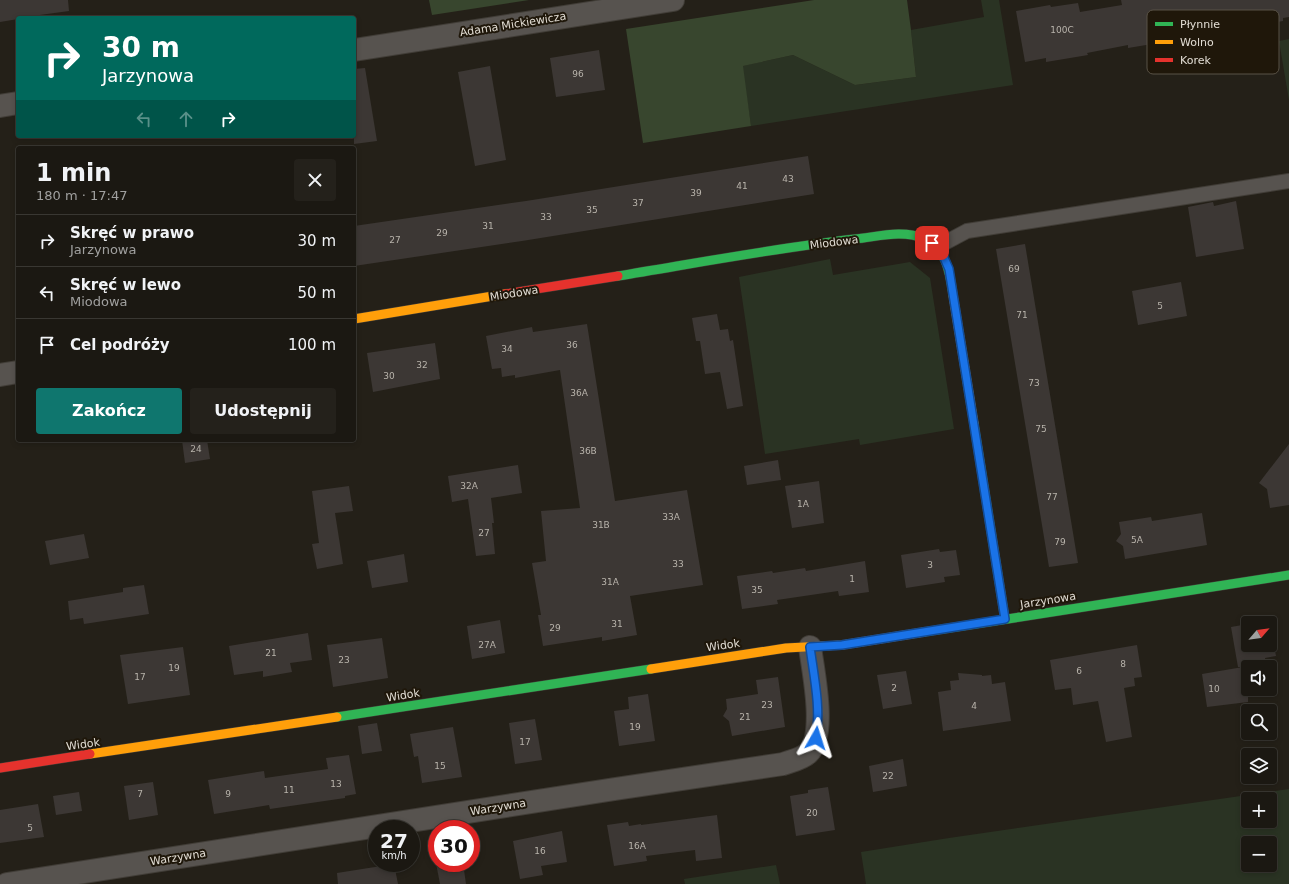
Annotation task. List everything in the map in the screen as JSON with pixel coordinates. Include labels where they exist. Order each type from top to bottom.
[{"type":"street","name":"Adama Mickiewicza","points":[[356,50],[673,0]]},
{"type":"street","points":[[0,106],[16,104]]},
{"type":"street","name":"Miodowa","points":[[356,319],[818,243],[910,234],[926,239],[942,253],[949,269],[1005,619]]},
{"type":"street","points":[[0,375],[16,372]]},
{"type":"street","name":"Jarzynowa","points":[[810,647],[842,645],[1289,575]]},
{"type":"street","name":"Widok","points":[[0,768],[786,648],[810,647]]},
{"type":"street","name":"Warzywna","points":[[7,884],[615,788],[783,764],[807,754],[812,748],[816,738],[818,724],[817,707],[810,647]]},
{"type":"lane","points":[[936,247],[967,231],[1289,181]]},
{"type":"green space","points":[[429,0],[529,0],[432,15]]},
{"type":"green space","points":[[814,0],[907,0],[916,77],[855,85],[793,55],[743,66],[751,126],[643,143],[626,29]]},
{"type":"green space","points":[[981,0],[999,0],[1013,85],[751,126],[742,66],[793,55],[855,85],[916,77],[911,30],[984,17]]},
{"type":"green space","points":[[1289,39],[1289,100],[1279,41]]},
{"type":"green space","points":[[830,259],[833,275],[910,262],[930,278],[954,429],[860,445],[859,439],[765,454],[739,277]]},
{"type":"green space","points":[[1289,789],[1289,884],[866,884],[861,852],[1241,796],[1241,828],[1277,828],[1277,792],[1268,792]]},
{"type":"green space","points":[[776,865],[780,884],[685,884],[684,879]]},
{"type":"building","points":[[0,0],[68,0],[69,11],[33,16],[16,16],[16,19],[0,22]]},
{"type":"building","points":[[1121,0],[1289,0],[1289,17],[1283,18],[1283,21],[1279,22],[1279,10],[1147,10],[1147,45],[1128,48],[1128,45],[1087,53],[1088,55],[1046,62],[1046,58],[1025,62],[1016,11],[1050,5],[1051,7],[1078,3],[1080,12],[1122,5]]},
{"type":"building","points":[[599,50],[605,90],[556,97],[550,58]]},
{"type":"building","points":[[490,66],[506,160],[475,166],[458,72]]},
{"type":"building","points":[[365,68],[377,141],[354,144],[354,138],[356,138],[356,69]]},
{"type":"building","points":[[808,156],[814,194],[522,241],[356,266],[356,226],[526,201]]},
{"type":"building","points":[[1236,201],[1244,249],[1196,257],[1188,207],[1213,202],[1214,206]]},
{"type":"building","points":[[1025,244],[1078,563],[1049,567],[996,249]]},
{"type":"building","points":[[1181,282],[1187,316],[1138,325],[1132,291]]},
{"type":"building","points":[[717,314],[720,330],[728,329],[730,341],[733,340],[743,406],[727,409],[720,372],[705,374],[700,341],[696,341],[692,318]]},
{"type":"building","points":[[587,324],[615,501],[687,490],[703,585],[630,596],[637,635],[602,641],[602,637],[543,646],[538,615],[541,615],[532,563],[546,561],[541,511],[580,508],[560,370],[515,378],[515,375],[502,377],[501,368],[492,369],[486,336],[532,327],[533,332]]},
{"type":"building","points":[[435,343],[440,379],[373,392],[367,353]]},
{"type":"building","points":[[182,442],[207,442],[210,459],[185,463]]},
{"type":"building","points":[[1289,444],[1289,505],[1270,508],[1267,489],[1259,483]]},
{"type":"building","points":[[778,460],[781,480],[747,485],[744,466]]},
{"type":"building","points":[[518,465],[522,493],[491,498],[494,523],[492,523],[495,554],[476,556],[468,499],[452,502],[448,476]]},
{"type":"building","points":[[819,481],[824,523],[792,528],[785,486]]},
{"type":"building","points":[[349,486],[353,511],[335,513],[343,564],[317,569],[312,544],[319,543],[312,491]]},
{"type":"building","points":[[1202,513],[1207,545],[1125,559],[1123,546],[1116,541],[1121,534],[1119,522],[1151,517],[1152,521]]},
{"type":"building","points":[[84,534],[89,558],[50,565],[45,541]]},
{"type":"building","points":[[939,549],[940,552],[956,550],[960,575],[944,577],[945,582],[906,588],[901,555]]},
{"type":"building","points":[[404,554],[408,582],[372,588],[367,561]]},
{"type":"building","points":[[865,561],[869,592],[839,596],[838,591],[777,600],[778,604],[742,609],[737,576],[772,571],[773,573],[805,568],[806,571]]},
{"type":"building","points":[[144,585],[149,614],[84,624],[83,618],[70,620],[68,601],[123,592],[123,588]]},
{"type":"building","points":[[500,620],[505,653],[472,659],[467,626]]},
{"type":"building","points":[[1241,625],[1241,652],[1275,652],[1276,656],[1265,658],[1265,660],[1241,660],[1241,667],[1238,667],[1231,627]]},
{"type":"building","points":[[308,633],[312,660],[290,663],[292,672],[263,677],[263,671],[234,675],[229,646]]},
{"type":"building","points":[[382,638],[388,678],[333,687],[327,645]]},
{"type":"building","points":[[1137,645],[1142,677],[1134,678],[1135,686],[1124,688],[1132,737],[1106,742],[1098,701],[1073,705],[1071,688],[1055,690],[1050,660]]},
{"type":"building","points":[[183,647],[190,695],[128,704],[120,655]]},
{"type":"building","points":[[1241,667],[1241,696],[1248,696],[1248,702],[1207,707],[1202,674]]},
{"type":"building","points":[[906,671],[912,704],[883,709],[877,675]]},
{"type":"building","points":[[958,673],[982,676],[991,675],[992,684],[1005,682],[1011,721],[943,731],[938,692],[951,690],[950,681],[959,680]]},
{"type":"building","points":[[778,677],[785,727],[732,736],[729,721],[723,716],[727,709],[726,699],[758,694],[756,680]]},
{"type":"building","points":[[648,694],[655,741],[619,746],[614,711],[629,709],[628,697]]},
{"type":"building","points":[[535,719],[542,760],[515,764],[509,723]]},
{"type":"building","points":[[377,723],[382,751],[362,754],[358,726]]},
{"type":"building","points":[[453,727],[462,777],[422,783],[418,756],[414,757],[410,734]]},
{"type":"building","points":[[349,755],[356,794],[345,796],[345,798],[270,809],[269,805],[214,814],[208,780],[264,771],[265,778],[328,769],[326,758]]},
{"type":"building","points":[[903,759],[907,786],[873,792],[869,766]]},
{"type":"building","points":[[153,782],[158,815],[129,820],[124,786]]},
{"type":"building","points":[[828,787],[835,830],[796,836],[790,796],[808,793],[808,790]]},
{"type":"building","points":[[79,792],[82,811],[56,815],[53,796]]},
{"type":"building","points":[[38,804],[44,837],[0,843],[0,810]]},
{"type":"building","points":[[717,815],[722,858],[696,861],[695,850],[646,856],[647,861],[614,866],[607,825],[628,822],[629,826],[641,825]]},
{"type":"building","points":[[562,831],[567,862],[541,866],[543,875],[520,879],[513,841]]},
{"type":"building","points":[[368,868],[368,872],[396,872],[398,884],[338,884],[337,873]]},
{"type":"building","points":[[438,872],[464,872],[466,884],[440,884]]},
{"type":"traffic: fast","points":[[618,276],[796,247],[890,234],[907,234],[924,239],[932,243],[938,249],[949,271],[953,295]]},
{"type":"traffic: fast","points":[[974,424],[1005,619]]},
{"type":"traffic: fast","points":[[924,632],[1289,575]]},
{"type":"traffic: fast","points":[[337,717],[651,669]]},
{"type":"traffic: slow","points":[[356,319],[505,294]]},
{"type":"traffic: slow","points":[[953,295],[974,424]]},
{"type":"traffic: slow","points":[[651,669],[786,648],[842,645],[924,632]]},
{"type":"traffic: slow","points":[[90,754],[337,717]]},
{"type":"traffic: jam","points":[[505,294],[618,276]]},
{"type":"traffic: jam","points":[[0,768],[90,754]]},
{"type":"route","points":[[816,738],[818,724],[817,707],[810,647],[842,645],[1005,619],[949,269],[942,253],[932,243]]}]
